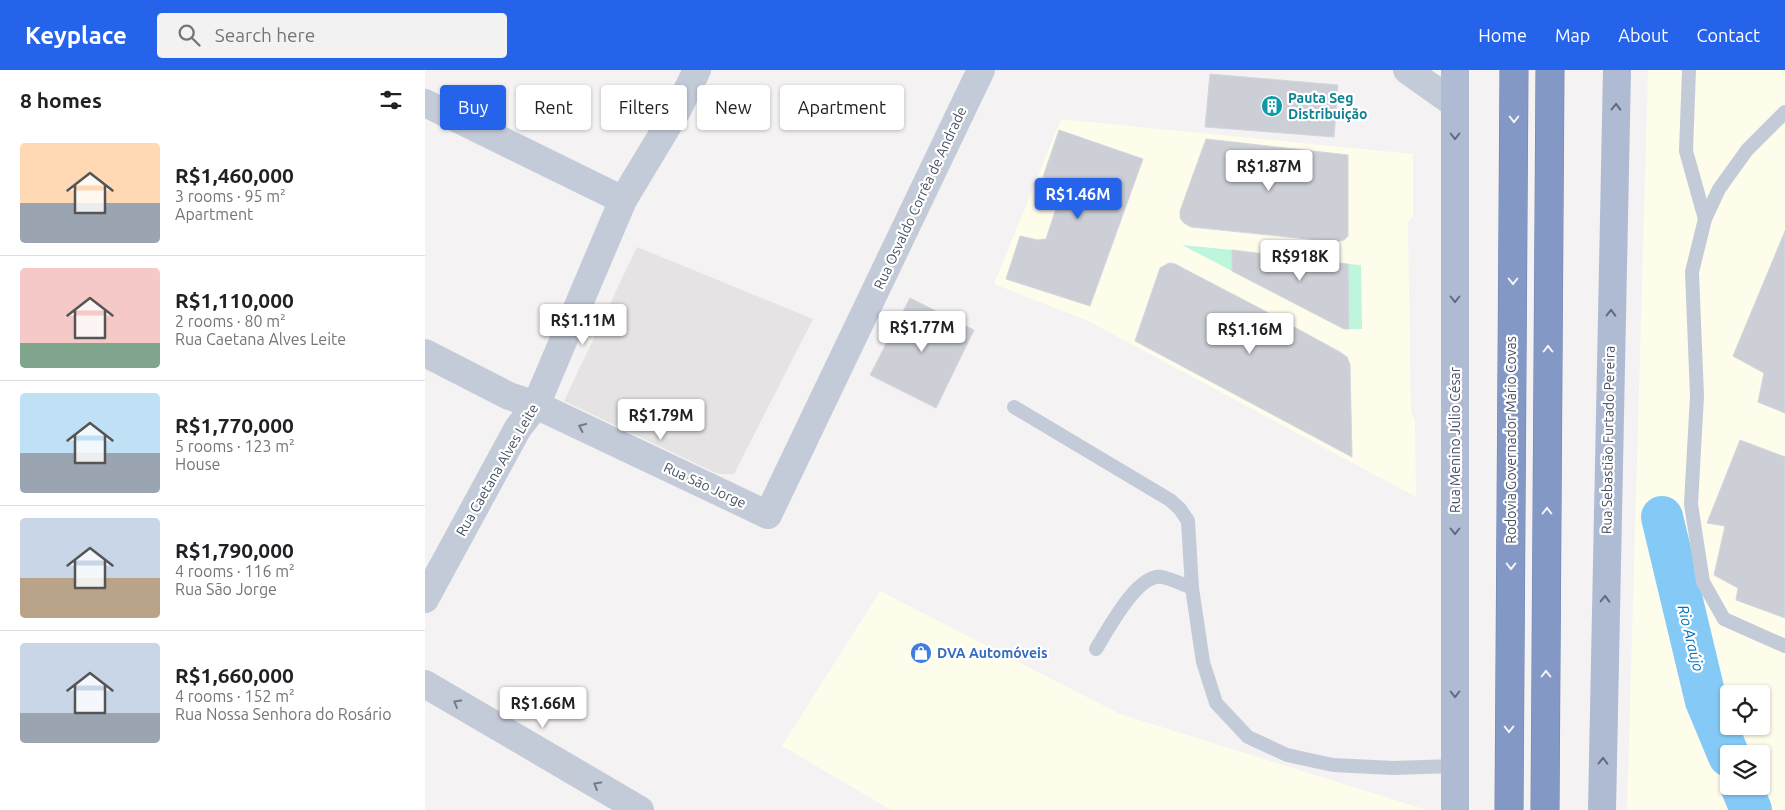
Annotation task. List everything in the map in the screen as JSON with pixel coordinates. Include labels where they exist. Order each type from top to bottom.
[{"type":"highway","name":"Rodovia Governador Mário Covas","points":[[1509,810],[1514,70]]},
{"type":"highway","points":[[1545,810],[1550,70]]},
{"type":"highway","points":[[1549,213],[1566,70]]},
{"type":"main road","name":"Rua Menino Júlio César","points":[[1455,70],[1455,810]]},
{"type":"main road","name":"Rua Sebastião Furtado Pereira","points":[[1602,810],[1617,70]]},
{"type":"street","name":"Rua Caetana Alves Leite","points":[[425,599],[518,428],[536,405],[623,200],[679,107],[697,70]]},
{"type":"street","name":"Rua Osvaldo Corrêa de Andrade","points":[[769,515],[981,70]]},
{"type":"street","points":[[1407,70],[1455,104]]},
{"type":"street","points":[[425,103],[623,200]]},
{"type":"street","name":"Rua São Jorge","points":[[425,353],[509,396],[536,405],[769,515]]},
{"type":"street","points":[[425,684],[639,810]]},
{"type":"lane","points":[[1689,70],[1686,151],[1705,219]]},
{"type":"lane","points":[[1785,112],[1747,150],[1719,189],[1705,219],[1692,272],[1697,396],[1691,504],[1703,582],[1723,619],[1785,646]]},
{"type":"lane","points":[[1013,407],[1170,500],[1180,509],[1188,521],[1192,588],[1203,662],[1216,703],[1248,737],[1287,756],[1333,765],[1393,768],[1455,766]]},
{"type":"lane","points":[[1096,649],[1137,587],[1149,578],[1161,577],[1192,588]]},
{"type":"shaded area","points":[[1648,70],[1785,70],[1785,810],[1627,810]]},
{"type":"shaded area","points":[[1061,119],[1413,154],[1413,216],[1408,222],[1411,412],[1415,421],[1416,497],[1088,321],[994,284]]},
{"type":"shaded area","points":[[637,247],[813,319],[734,474],[718,474],[564,401]]},
{"type":"shaded area","name":"DVA Automóveis","points":[[880,591],[1120,714],[1427,810],[891,810],[782,746]]},
{"type":"green space","points":[[1182,245],[1232,250],[1232,271]]},
{"type":"green space","points":[[1348,264],[1361,265],[1362,329],[1349,329]]},
{"type":"building","name":"Pauta Seg Distribuição","points":[[1210,74],[1338,85],[1334,137],[1205,127]]},
{"type":"building","points":[[1059,130],[1143,159],[1090,306],[1006,279],[1020,236],[1038,240],[1046,239],[1064,184],[1043,177]]},
{"type":"building","points":[[1206,139],[1348,155],[1348,236],[1344,240],[1337,242],[1191,227],[1184,223],[1180,218],[1180,211]]},
{"type":"building","points":[[1785,231],[1785,413],[1758,402],[1764,373],[1733,356]]},
{"type":"building","points":[[1232,250],[1348,264],[1349,329],[1344,329],[1232,271]]},
{"type":"building","points":[[1169,263],[1175,264],[1263,310],[1347,357],[1350,364],[1352,457],[1135,341],[1160,268]]},
{"type":"building","points":[[910,298],[974,330],[936,408],[870,375]]},
{"type":"building","points":[[1740,440],[1785,457],[1785,618],[1736,600],[1738,588],[1714,575],[1725,526],[1707,523]]},
{"type":"waterway","name":"Rio Araújo","points":[[1662,517],[1706,701],[1724,745]]},
{"type":"waterway","name":"Rio Araújo","points":[[1745,795],[1751,810]]},
{"type":"place","name":"Pauta Seg Distribuição","points":[[1272,106]]},
{"type":"place","name":"DVA Automóveis","points":[[921,653]]}]
